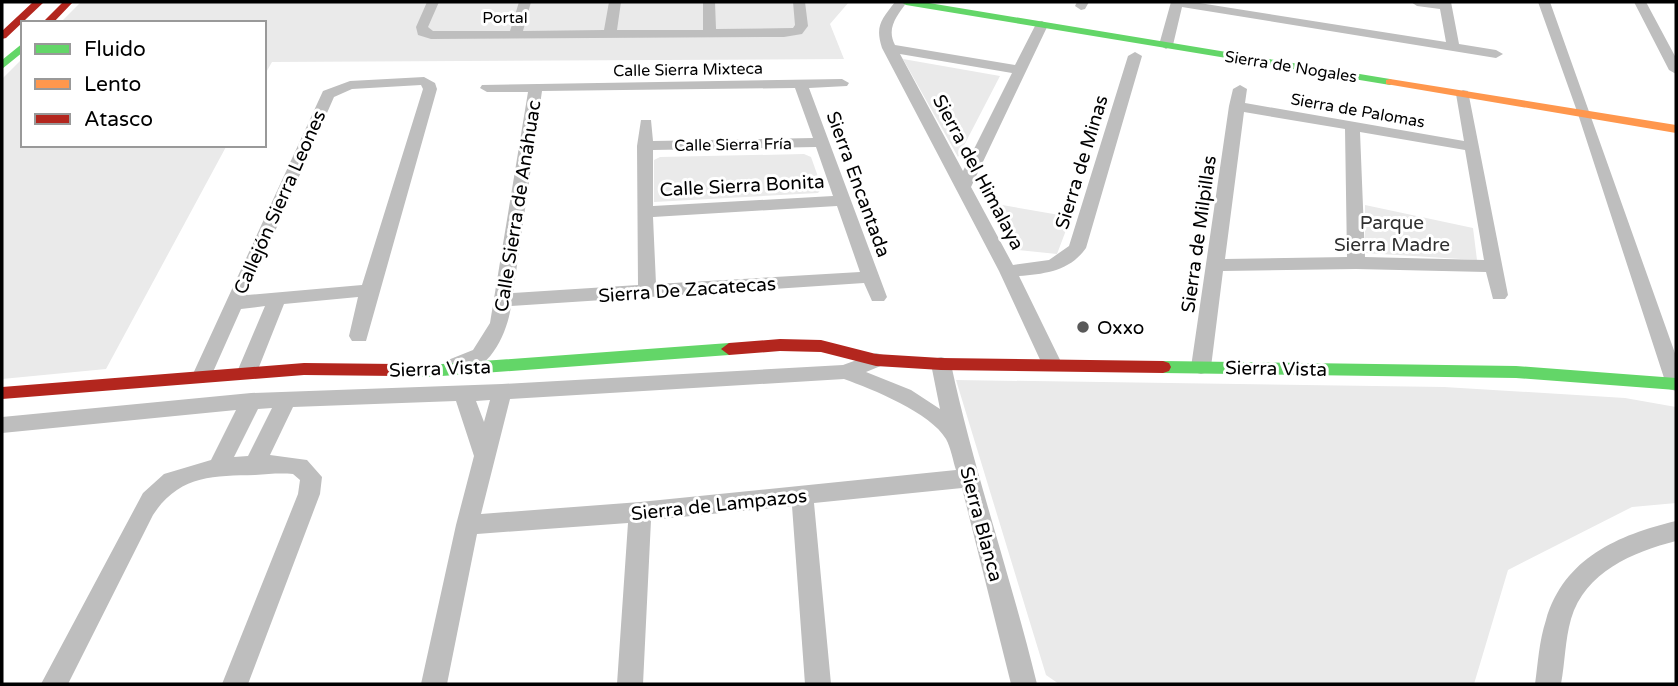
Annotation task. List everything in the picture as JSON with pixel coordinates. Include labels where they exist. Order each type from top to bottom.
[{"type":"street","points":[[2,36],[39,2]]},
{"type":"street","points":[[49,21],[68,2]]},
{"type":"street","name":"Portal","points":[[433,2],[422,26],[423,32],[431,35],[797,31],[802,26],[799,2]]},
{"type":"street","points":[[516,34],[525,2]]},
{"type":"street","points":[[610,34],[615,2]]},
{"type":"street","points":[[709,2],[710,34]]},
{"type":"street","points":[[904,2],[883,30],[889,48],[1017,70]]},
{"type":"street","name":"Sierra de Nogales","points":[[904,2],[1676,129]]},
{"type":"street","points":[[1166,45],[1177,2],[1496,54]]},
{"type":"street","points":[[1417,2],[1446,4],[1453,47]]},
{"type":"street","points":[[1544,2],[1585,114],[1676,384]]},
{"type":"street","points":[[1640,2],[1676,70]]},
{"type":"street","points":[[963,187],[1017,70],[1041,25]]},
{"type":"street","points":[[2,66],[21,48]]},
{"type":"street","name":"Sierra del Himalaya","points":[[889,48],[1008,271],[1052,364]]},
{"type":"street","name":"Sierra de Minas","points":[[1008,271],[1057,264],[1072,257],[1135,56]]},
{"type":"street","name":"Callejón Sierra Leones","points":[[202,376],[328,94],[351,85],[424,81],[430,86],[369,290],[359,336]]},
{"type":"street","name":"Calle Sierra Mixteca","points":[[535,89],[842,83]]},
{"type":"street","name":"Sierra Encantada","points":[[801,85],[878,297]]},
{"type":"street","points":[[488,88],[535,89]]},
{"type":"street","name":"Calle Sierra de Anáhuac","points":[[428,371],[477,359],[486,351],[499,323],[535,89]]},
{"type":"street","name":"Sierra de Milpillas","points":[[1201,367],[1240,89]]},
{"type":"street","points":[[1463,94],[1499,295]]},
{"type":"street","name":"Sierra de Palomas","points":[[1236,106],[1473,147]]},
{"type":"street","points":[[646,123],[647,292]]},
{"type":"street","points":[[1353,127],[1356,263]]},
{"type":"street","name":"Calle Sierra Fría","points":[[645,146],[821,142]]},
{"type":"street","name":"Calle Sierra Bonita","points":[[645,212],[842,201]]},
{"type":"street","points":[[1215,265],[1356,263],[1493,267]]},
{"type":"street","name":"Sierra De Zacatecas","points":[[503,300],[870,277]]},
{"type":"street","points":[[234,303],[369,290]]},
{"type":"street","name":"Callejón Sierra Leones","points":[[247,372],[277,299]]},
{"type":"street","name":"Calle Sierra de Anáhuac","points":[[499,323],[503,335],[500,350],[504,355],[512,359],[543,358],[554,362]]},
{"type":"street","name":"Sierra Vista","points":[[2,393],[247,372],[354,369],[428,371],[780,345],[821,346],[876,360],[941,364],[1516,372],[1676,384]]},
{"type":"street","points":[[821,346],[821,373]]},
{"type":"street","name":"Sierra Vista","points":[[2,425],[251,401],[464,394],[844,372],[876,360]]},
{"type":"street","name":"Sierra Blanca","points":[[941,364],[956,434],[1024,684]]},
{"type":"street","points":[[332,397],[354,369]]},
{"type":"street","name":"Sierra Vista","points":[[844,372],[886,385],[908,396],[956,434]]},
{"type":"street","points":[[434,684],[467,525],[502,392]]},
{"type":"street","points":[[464,394],[484,454]]},
{"type":"street","points":[[254,466],[287,399]]},
{"type":"street","points":[[218,468],[251,401]]},
{"type":"street","points":[[54,684],[145,508],[156,492],[184,474],[218,468],[299,466],[311,477],[311,486],[235,684]]},
{"type":"street","name":"Sierra de Lampazos","points":[[467,525],[640,512],[970,478]]},
{"type":"street","points":[[802,496],[818,684]]},
{"type":"street","points":[[630,684],[640,512]]},
{"type":"street","points":[[1551,683],[1559,618],[1573,586],[1595,563],[1623,547],[1676,531]]},
{"type":"green space","points":[[81,2],[849,2],[830,24],[844,59],[272,62],[266,72],[266,21],[62,21]]},
{"type":"green space","points":[[903,59],[1000,76],[958,157]]},
{"type":"green space","points":[[21,60],[21,147],[226,147],[106,369],[2,379],[2,79]]},
{"type":"green space","points":[[804,154],[811,157],[822,188],[818,193],[654,202],[654,160],[660,157]]},
{"type":"green space","points":[[985,202],[1071,217],[1057,254],[1018,250]]},
{"type":"green space","name":"Parque Sierra Madre","points":[[1365,205],[1473,228],[1477,260],[1365,253]]},
{"type":"green space","points":[[956,380],[1444,387],[1625,398],[1676,407],[1676,503],[1632,507],[1508,570],[1474,684],[1059,684],[1046,675]]},
{"type":"traffic: fast","points":[[906,2],[1390,82]]},
{"type":"traffic: fast","points":[[2,66],[21,48]]},
{"type":"traffic: fast","points":[[397,370],[428,371],[729,349]]},
{"type":"traffic: fast","points":[[1163,367],[1516,372],[1676,384]]},
{"type":"traffic: slow","points":[[1390,82],[1676,129]]},
{"type":"traffic: jam","points":[[2,36],[39,2]]},
{"type":"traffic: jam","points":[[49,21],[68,2]]},
{"type":"traffic: jam","points":[[729,349],[780,345],[821,346],[876,360],[941,364],[1163,367]]},
{"type":"traffic: jam","points":[[2,393],[304,369],[397,370]]},
{"type":"place","name":"Oxxo","points":[[1083,327]]}]
